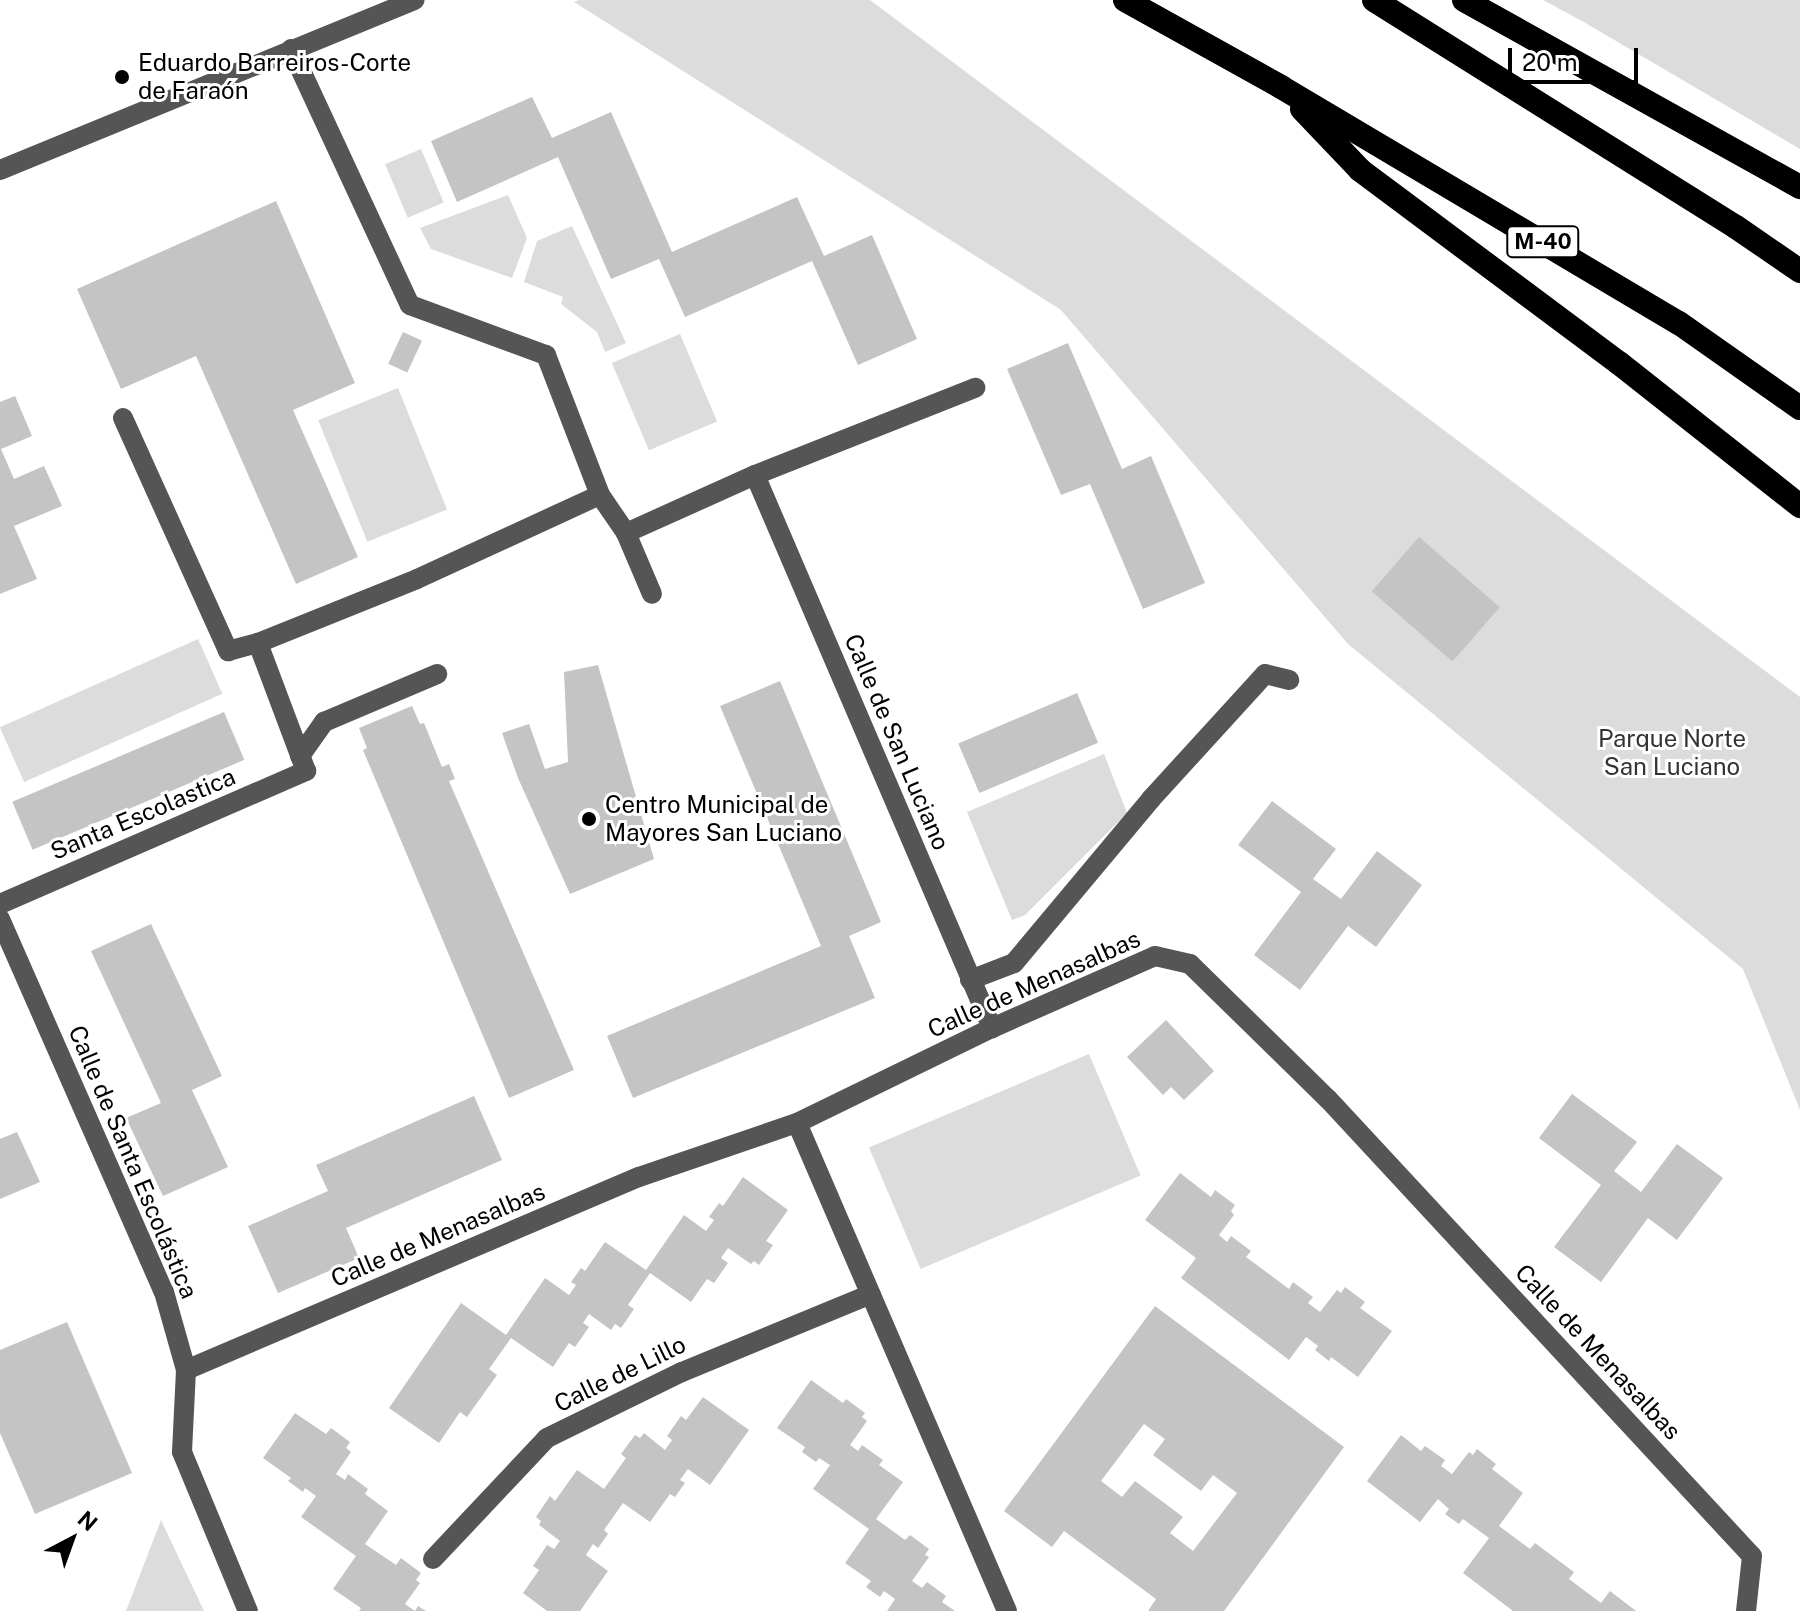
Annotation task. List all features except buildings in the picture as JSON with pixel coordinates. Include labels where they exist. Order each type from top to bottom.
[{"type":"highway","name":"M-40","points":[[1125,0],[1281,87],[1679,323],[1800,408]]},
{"type":"highway","points":[[1374,0],[1710,210],[1800,271]]},
{"type":"highway","points":[[1464,0],[1800,187]]},
{"type":"highway","points":[[1281,87],[1360,170],[1619,363],[1800,506]]},
{"type":"street","points":[[0,170],[414,0]]},
{"type":"street","points":[[291,49],[410,305],[546,355],[600,495],[626,533],[652,594]]},
{"type":"street","points":[[626,533],[755,475],[975,388]]},
{"type":"street","points":[[123,418],[228,651],[258,643],[417,579],[600,495]]},
{"type":"street","name":"Calle de San Luciano","points":[[755,475],[992,1028]]},
{"type":"street","points":[[258,643],[303,764]]},
{"type":"street","points":[[303,764],[324,722],[437,674]]},
{"type":"street","name":"Calle de Menasalbas","points":[[970,980],[1014,963],[1151,799],[1265,674],[1289,680]]},
{"type":"street","name":"Santa Escolastica","points":[[0,904],[303,764]]},
{"type":"street","name":"Calle de Santa Escolástica","points":[[0,919],[164,1292],[186,1370],[182,1452],[248,1611]]},
{"type":"street","name":"Calle de Menasalbas","points":[[186,1370],[639,1177],[797,1123],[992,1028],[1155,956],[1190,964],[1328,1099],[1752,1556],[1746,1611]]},
{"type":"street","points":[[797,1123],[1007,1611]]},
{"type":"street","name":"Calle de Lillo","points":[[433,1559],[547,1438],[682,1372],[871,1294]]},
{"type":"green space","name":"Parque Norte San Luciano","points":[[870,0],[1800,697],[1800,1110],[1743,969],[1348,644],[1061,310],[574,2]]},
{"type":"green space","points":[[1543,0],[1800,0],[1800,149],[1582,21]]},
{"type":"green space","points":[[421,149],[444,202],[408,218],[385,164]]},
{"type":"green space","points":[[508,195],[527,238],[512,278],[431,249],[420,228]]},
{"type":"green space","points":[[572,226],[626,343],[605,352],[597,332],[561,304],[563,297],[524,282],[537,241]]},
{"type":"green space","points":[[680,334],[717,421],[649,450],[612,363]]},
{"type":"green space","points":[[398,388],[447,509],[367,542],[318,420]]},
{"type":"green space","points":[[198,639],[222,694],[24,782],[0,727]]},
{"type":"green space","points":[[1104,754],[1127,813],[1025,915],[1012,920],[967,812]]},
{"type":"green space","points":[[1089,1054],[1141,1176],[921,1269],[869,1147]]},
{"type":"green space","points":[[161,1520],[204,1611],[126,1611]]},
{"type":"place","name":"Eduardo Barreiros-Corte de Faraón","points":[[122,77]]},
{"type":"place","name":"Centro Municipal de Mayores San Luciano","points":[[589,819]]}]
